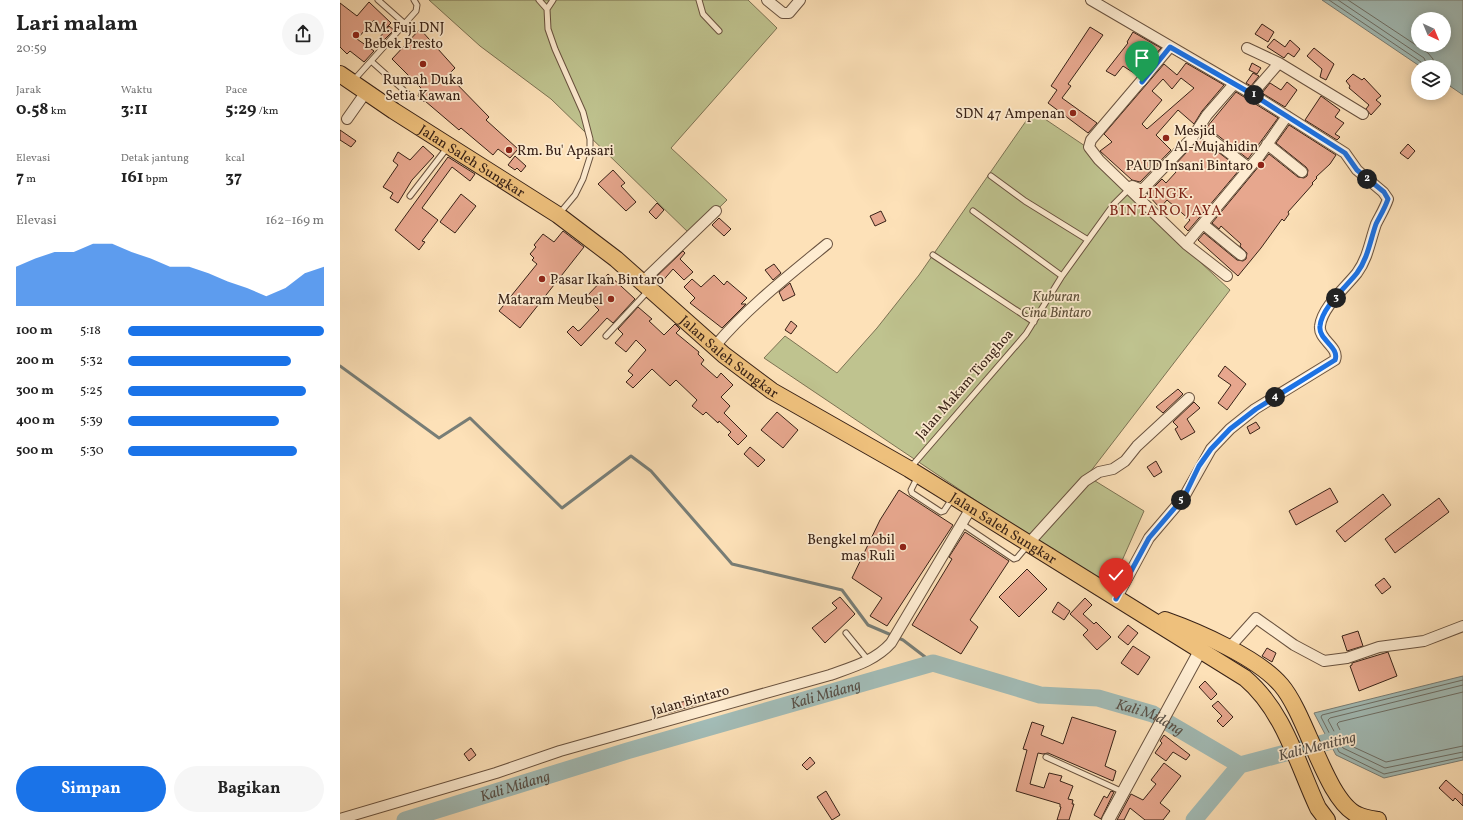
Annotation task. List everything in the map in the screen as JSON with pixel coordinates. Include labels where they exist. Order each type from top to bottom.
[{"type":"highway","name":"Jalan Saleh Sungkar","points":[[346,78],[558,214],[616,259],[714,346],[772,391],[914,473],[1245,678],[1256,688],[1278,716],[1318,808],[1327,820]]},
{"type":"highway","name":"Jalan Saleh Sungkar","points":[[1137,612],[1166,620],[1229,648],[1270,674],[1280,684],[1296,707],[1327,778],[1348,808],[1357,815],[1378,820]]},
{"type":"street","points":[[767,0],[783,13],[789,13],[800,0]]},
{"type":"street","points":[[1091,0],[1252,94],[1345,153],[1357,170],[1384,192],[1388,199],[1376,226],[1368,253],[1357,272],[1324,315],[1320,326],[1322,334],[1336,356],[1335,360],[1256,409],[1230,429],[1211,449],[1199,466],[1184,497],[1149,538],[1116,599]]},
{"type":"street","points":[[1170,47],[1091,140],[1091,151],[1186,244],[1227,276]]},
{"type":"street","points":[[1247,48],[1279,63],[1363,114]]},
{"type":"street","points":[[1252,94],[1279,63]]},
{"type":"street","points":[[1129,189],[1132,186],[1142,190],[1164,169],[1192,138],[1234,84]]},
{"type":"street","points":[[347,119],[366,92]]},
{"type":"street","points":[[1186,244],[1249,168],[1287,116]]},
{"type":"street","points":[[1198,129],[1249,168]]},
{"type":"street","points":[[1267,144],[1302,172]]},
{"type":"street","points":[[646,286],[716,210]]},
{"type":"street","points":[[1203,224],[1241,255]]},
{"type":"street","points":[[714,346],[760,299],[827,244]]},
{"type":"street","points":[[1028,544],[1086,481],[1099,472],[1112,469],[1125,461],[1143,441],[1189,398]]},
{"type":"street","name":"Jalan Bintaro","points":[[340,819],[496,773],[560,751],[830,676],[869,661],[882,652],[891,643],[971,508]]},
{"type":"street","points":[[1229,648],[1256,618],[1294,645],[1324,661],[1347,658],[1379,647],[1424,641],[1463,626]]},
{"type":"street","points":[[1108,820],[1153,740],[1200,651]]},
{"type":"lane","points":[[378,0],[404,23]]},
{"type":"lane","points":[[346,78],[371,61],[418,7],[414,0]]},
{"type":"lane","points":[[539,0],[547,9]]},
{"type":"lane","points":[[553,0],[547,9],[548,29],[554,49],[585,116],[590,139],[590,157],[583,179],[577,191],[558,214]]},
{"type":"lane","points":[[699,0],[703,14],[719,31]]},
{"type":"lane","points":[[371,61],[408,94]]},
{"type":"lane","points":[[410,196],[449,145]]},
{"type":"lane","points":[[991,176],[1025,201],[1088,240]]},
{"type":"lane","name":"Jalan Makam Tionghoa","points":[[914,473],[1034,322],[1038,312],[1062,276],[1114,204],[1129,189]]},
{"type":"lane","points":[[973,211],[1062,276]]},
{"type":"lane","points":[[933,255],[1034,322]]},
{"type":"lane","points":[[606,336],[646,286]]},
{"type":"lane","points":[[962,524],[1014,559],[1017,558],[1028,544]]},
{"type":"lane","points":[[846,632],[869,661]]},
{"type":"lane","points":[[1046,757],[1124,793]]},
{"type":"green space","points":[[429,0],[748,0],[777,28],[671,148],[727,200],[691,235],[551,99],[480,46]]},
{"type":"green space","name":"Kuburan Cina Bintaro","points":[[1033,111],[1085,146],[1102,170],[1230,290],[1087,476],[1144,511],[1109,590],[764,358],[785,336],[837,373],[877,328],[919,275]]},
{"type":"water","points":[[1322,0],[1463,0],[1463,95],[1451,87],[1451,60],[1411,60]]},
{"type":"water","points":[[1463,676],[1463,760],[1384,778],[1336,755],[1314,713]]},
{"type":"building","points":[[369,2],[391,23],[384,30],[374,20],[357,39],[374,51],[364,62],[350,51],[347,54],[340,47],[340,3],[357,16]]},
{"type":"building","points":[[1262,24],[1274,32],[1268,42],[1255,34]]},
{"type":"building","name":"Rumah Duka Setia Kawan","points":[[389,26],[394,30],[384,40],[380,37]]},
{"type":"building","points":[[1090,27],[1103,35],[1068,84],[1071,86],[1062,98],[1097,123],[1088,133],[1048,103],[1057,90],[1051,86]]},
{"type":"building","points":[[420,29],[455,68],[448,75],[489,117],[486,120],[518,149],[510,158],[498,149],[493,155],[461,128],[459,130],[425,101],[424,102],[418,96],[421,88],[392,59]]},
{"type":"building","points":[[1133,32],[1161,48],[1137,75],[1123,66],[1115,76],[1106,71],[1128,43],[1127,42]]},
{"type":"building","points":[[1274,39],[1285,47],[1290,40],[1300,49],[1294,57],[1288,53],[1284,58],[1267,47]]},
{"type":"building","points":[[1314,48],[1334,64],[1326,80],[1320,77],[1322,69],[1307,56]]},
{"type":"building","points":[[1186,63],[1224,85],[1202,111],[1194,124],[1178,110],[1156,135],[1171,150],[1140,182],[1132,180],[1100,151],[1112,142],[1104,134],[1164,64],[1177,75]],"holes":[[[1181,78],[1194,88],[1147,129],[1142,124],[1162,100],[1152,91],[1163,79],[1172,89]]]},
{"type":"building","points":[[1252,63],[1261,68],[1257,74],[1249,70]]},
{"type":"building","points":[[1253,73],[1259,76],[1251,86],[1246,83]]},
{"type":"building","points":[[1353,74],[1362,80],[1364,78],[1381,96],[1376,100],[1381,104],[1371,115],[1366,109],[1369,105],[1349,88],[1350,86],[1346,81]]},
{"type":"building","points":[[1287,82],[1297,90],[1285,107],[1262,93],[1270,83],[1281,90]]},
{"type":"building","points":[[1236,92],[1278,118],[1248,159],[1207,127]]},
{"type":"building","points":[[1321,96],[1340,110],[1335,117],[1344,123],[1335,134],[1340,137],[1337,140],[1305,120]]},
{"type":"building","points":[[1289,125],[1336,155],[1330,164],[1316,177],[1317,178],[1312,183],[1313,184],[1288,212],[1289,214],[1284,221],[1282,219],[1238,276],[1198,240],[1204,233],[1237,260],[1243,261],[1246,259],[1247,253],[1240,246],[1241,244],[1221,226],[1219,229],[1212,223],[1269,154],[1298,177],[1304,178],[1307,176],[1308,170],[1306,167],[1276,143]]},
{"type":"building","points":[[340,130],[356,141],[351,147],[340,140]]},
{"type":"building","points":[[1200,138],[1240,169],[1188,231],[1184,227],[1190,220],[1167,200],[1160,208],[1147,194],[1162,179],[1166,183],[1176,172],[1172,168]]},
{"type":"building","points":[[1408,144],[1415,151],[1408,159],[1400,153]]},
{"type":"building","points":[[423,146],[434,156],[412,180],[398,203],[390,198],[393,193],[383,187],[398,165],[393,161],[398,152],[410,160]]},
{"type":"building","points":[[515,156],[526,166],[521,172],[517,168],[515,170],[508,165]]},
{"type":"building","points":[[448,157],[475,174],[470,181],[452,167],[422,208],[438,220],[422,241],[425,242],[419,250],[395,230]]},
{"type":"building","points":[[613,170],[625,183],[621,186],[636,202],[626,211],[598,184]]},
{"type":"building","points":[[461,194],[476,206],[455,233],[440,222]]},
{"type":"building","points":[[657,203],[664,210],[656,219],[649,212]]},
{"type":"building","points":[[881,211],[886,221],[875,226],[870,216]]},
{"type":"building","points":[[719,218],[731,229],[724,236],[712,225]]},
{"type":"building","name":"Pasar Ikan Bintaro","points":[[563,231],[584,247],[520,328],[499,311],[537,264],[532,260],[534,258],[530,254],[536,247],[534,245],[543,234],[554,242]]},
{"type":"building","points":[[683,251],[685,253],[680,259],[693,272],[684,280],[673,269],[660,284],[654,279]]},
{"type":"building","points":[[774,264],[781,273],[773,280],[765,270]]},
{"type":"building","name":"Mataram Meubel","points":[[608,274],[635,299],[613,323],[607,318],[581,346],[567,332],[573,326],[578,331],[580,330],[599,310],[586,297]]},
{"type":"building","points":[[714,275],[724,285],[727,281],[747,298],[741,304],[746,304],[722,328],[690,303],[695,298],[684,287],[692,279],[701,287]]},
{"type":"building","points":[[790,283],[795,295],[783,301],[779,292]]},
{"type":"building","points":[[638,307],[652,319],[649,321],[664,335],[675,324],[680,329],[676,333],[699,352],[698,354],[704,360],[701,364],[717,378],[721,373],[733,385],[721,397],[730,406],[724,413],[747,436],[738,445],[728,435],[731,432],[719,421],[718,423],[706,412],[703,415],[692,406],[697,400],[676,380],[670,386],[652,369],[633,388],[626,382],[633,375],[628,371],[646,350],[636,340],[626,352],[615,343],[623,334],[618,329]]},
{"type":"building","points":[[791,321],[797,326],[791,334],[785,330]]},
{"type":"building","points":[[1225,366],[1246,384],[1227,410],[1218,403],[1231,385],[1218,376]]},
{"type":"building","points":[[1178,389],[1183,394],[1163,413],[1156,407]]},
{"type":"building","points":[[1194,402],[1200,408],[1187,419],[1195,432],[1181,440],[1175,429],[1178,427],[1173,422]]},
{"type":"building","points":[[777,412],[798,430],[783,448],[761,430]]},
{"type":"building","points":[[1256,422],[1260,428],[1250,434],[1247,427]]},
{"type":"building","points":[[750,447],[765,460],[758,467],[744,454]]},
{"type":"building","points":[[1156,461],[1162,472],[1154,477],[1147,467]]},
{"type":"building","points":[[1330,488],[1338,502],[1296,525],[1289,511]]},
{"type":"building","name":"Bengkel mobil mas Ruli","points":[[899,490],[953,525],[887,626],[870,616],[882,598],[852,578],[880,520]]},
{"type":"building","points":[[1383,494],[1391,505],[1345,542],[1336,531]]},
{"type":"building","points":[[1439,498],[1449,512],[1395,553],[1385,539]]},
{"type":"building","points":[[965,532],[1009,561],[970,620],[978,627],[961,654],[912,625],[952,559],[949,557]]},
{"type":"building","points":[[1027,569],[1047,589],[1019,617],[999,597]]},
{"type":"building","points":[[1384,578],[1391,587],[1382,594],[1375,585]]},
{"type":"building","points":[[840,597],[855,614],[825,643],[812,628],[837,608],[832,603]]},
{"type":"building","points":[[1085,598],[1092,605],[1083,614],[1094,624],[1096,622],[1111,637],[1097,650],[1083,635],[1088,630],[1070,614]]},
{"type":"building","points":[[1058,602],[1070,611],[1064,620],[1052,612]]},
{"type":"building","points":[[1128,625],[1138,633],[1128,645],[1118,637]]},
{"type":"building","points":[[1358,631],[1363,646],[1347,651],[1342,636]]},
{"type":"building","points":[[1133,646],[1150,657],[1138,675],[1121,663]]},
{"type":"building","points":[[1267,648],[1276,653],[1272,662],[1262,656]]},
{"type":"building","points":[[1388,652],[1397,676],[1359,691],[1350,666],[1352,663]]},
{"type":"building","points":[[1205,681],[1217,694],[1211,700],[1199,687]]},
{"type":"building","points":[[698,699],[699,704],[668,713],[666,705]]},
{"type":"building","points":[[1218,701],[1233,717],[1223,727],[1217,721],[1222,716],[1212,706]]},
{"type":"building","points":[[1072,717],[1116,731],[1105,766],[1116,771],[1113,781],[1048,753],[1038,753],[1030,784],[1044,788],[1049,773],[1062,776],[1060,781],[1073,786],[1068,799],[1073,800],[1072,804],[1074,804],[1069,820],[1057,820],[1061,807],[1060,804],[1016,791],[1027,750],[1023,749],[1032,722],[1044,726],[1041,735],[1063,744]]},
{"type":"building","points":[[1164,735],[1190,755],[1186,760],[1173,752],[1166,761],[1155,753],[1162,743],[1160,741]]},
{"type":"building","points":[[471,748],[476,755],[469,761],[464,754]]},
{"type":"building","points":[[810,757],[815,763],[807,770],[802,765]]},
{"type":"building","points":[[1164,763],[1181,776],[1160,803],[1170,811],[1163,820],[1145,820],[1130,808],[1124,820],[1117,820],[1131,794],[1143,800],[1156,784],[1151,780]]},
{"type":"building","points":[[1446,780],[1463,795],[1463,806],[1455,798],[1453,801],[1439,788]]},
{"type":"building","points":[[826,791],[840,815],[832,820],[817,797]]},
{"type":"building","points":[[1111,791],[1114,792],[1101,819],[1094,815],[1104,796],[1107,798]]},
{"type":"waterway","points":[[340,366],[439,438],[470,418],[562,508],[631,456],[651,471],[732,564],[842,590],[868,625],[903,640],[933,663]]},
{"type":"waterway","name":"Kali Midang","points":[[405,820],[627,751],[933,663],[1040,695],[1098,698],[1153,714],[1240,765]]},
{"type":"waterway","name":"Kali Meniting","points":[[1194,820],[1240,765],[1350,736]]},
{"type":"place","name":"RM. Fuji DNJ Bebek Presto","points":[[356,35]]},
{"type":"place","name":"Rumah Duka Setia Kawan","points":[[423,64]]},
{"type":"place","name":"SDN 47 Ampenan","points":[[1073,113]]},
{"type":"place","name":"Mesjid Al-Mujahidin","points":[[1166,138]]},
{"type":"place","name":"Rm. Bu' Apasari","points":[[509,150]]},
{"type":"place","name":"PAUD Insani Bintaro","points":[[1261,165]]},
{"type":"place","name":"Pasar Ikan Bintaro","points":[[542,279]]},
{"type":"place","name":"Mataram Meubel","points":[[611,299]]},
{"type":"place","name":"Bengkel mobil mas Ruli","points":[[903,547]]},
{"type":"district","name":"LINGK. BINTARO JAYA","points":[[1166,202]]},
{"type":"route","points":[[1116,599],[1140,551],[1157,527],[1184,497],[1199,466],[1211,449],[1230,429],[1256,409],[1335,360],[1335,352],[1322,334],[1320,326],[1324,315],[1357,272],[1368,253],[1376,226],[1386,207],[1388,199],[1384,192],[1357,170],[1350,158],[1345,153],[1252,94],[1170,47],[1142,82]]}]
